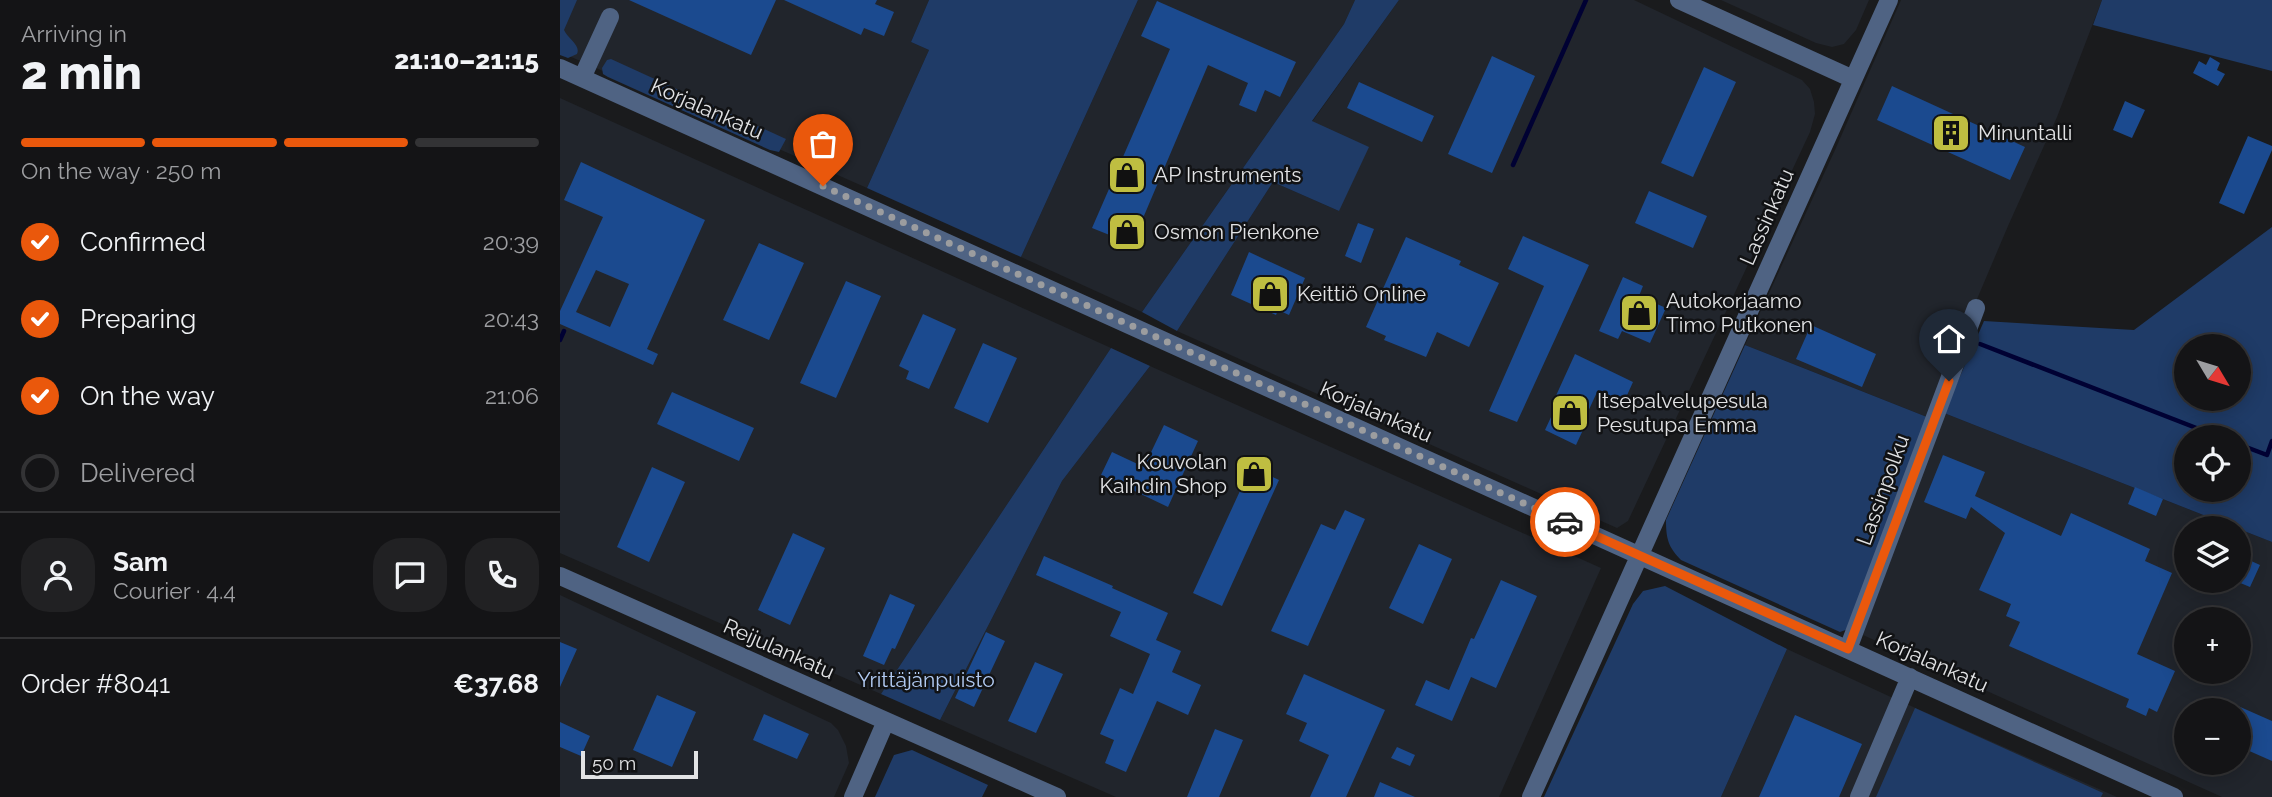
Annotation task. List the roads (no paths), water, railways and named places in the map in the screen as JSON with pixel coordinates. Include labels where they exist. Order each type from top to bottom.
[{"type":"street","points":[[1679,0],[1853,79]]},
{"type":"street","name":"Lassinkatu","points":[[1531,797],[1889,0]]},
{"type":"street","points":[[582,78],[610,16]]},
{"type":"street","name":"Korjalankatu","points":[[560,68],[2174,797]]},
{"type":"street","name":"Lassinpolku","points":[[1848,649],[1976,308]]},
{"type":"street","name":"Reijulankatu","points":[[560,576],[1057,797]]},
{"type":"street","points":[[1859,797],[1910,677]]},
{"type":"street","points":[[853,797],[886,721]]},
{"type":"waterway","points":[[1513,165],[1586,0]]},
{"type":"waterway","points":[[560,340],[564,331]]},
{"type":"waterway","points":[[1980,344],[2189,425]]},
{"type":"waterway","points":[[2251,449],[2267,455],[2272,441]]},
{"type":"place","name":"Minuntalli","points":[[1951,133]]},
{"type":"place","name":"AP Instruments","points":[[1127,175]]},
{"type":"place","name":"Osmon Pienkone","points":[[1127,232]]},
{"type":"place","name":"Keittiö Online","points":[[1270,294]]},
{"type":"place","name":"Autokorjaamo Timo Putkonen","points":[[1639,313]]},
{"type":"place","name":"Itsepalvelupesula Pesutupa Emma","points":[[1570,413]]},
{"type":"place","name":"Kouvolan Kaihdin Shop","points":[[1254,474]]},
{"type":"park label","name":"Yrittäjänpuisto","points":[[926,680]]}]
